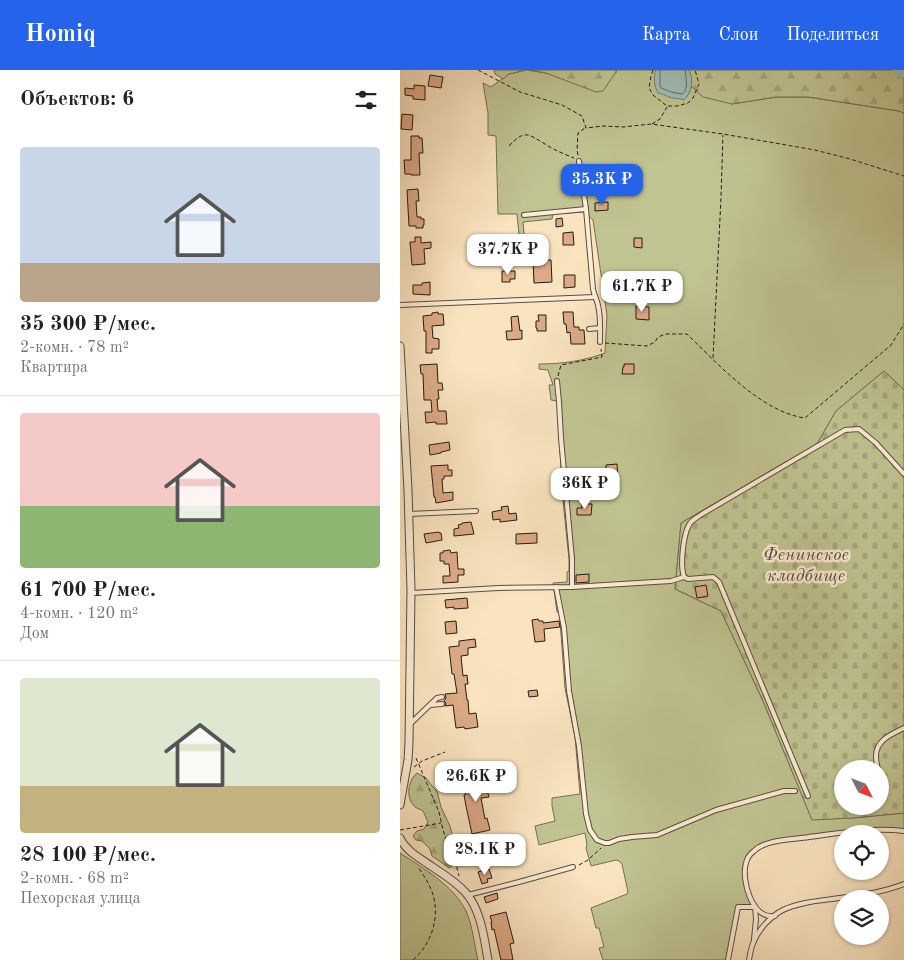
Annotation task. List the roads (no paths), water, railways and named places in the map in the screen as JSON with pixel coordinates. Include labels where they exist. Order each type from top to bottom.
[{"type":"street","points":[[400,346],[409,514],[411,593],[410,724],[400,804]]},
{"type":"street","points":[[400,838],[414,854],[460,887],[468,895],[477,914],[488,960]]},
{"type":"lane","points":[[579,161],[595,297],[598,304],[600,342]]},
{"type":"lane","points":[[524,215],[586,209]]},
{"type":"lane","points":[[400,305],[595,297]]},
{"type":"lane","points":[[589,329],[600,328]]},
{"type":"lane","points":[[557,381],[572,559],[572,587]]},
{"type":"lane","points":[[808,796],[719,582],[712,578],[688,580],[684,577],[681,570],[684,538],[689,523],[702,514],[845,430],[859,429],[904,474]]},
{"type":"lane","points":[[409,514],[476,511]]},
{"type":"lane","points":[[411,593],[498,588],[572,587],[671,581],[684,577]]},
{"type":"lane","points":[[556,587],[564,628],[569,691],[579,746],[587,821],[590,830],[597,840],[609,843],[632,837],[656,835],[716,810],[784,791],[795,791]]},
{"type":"lane","points":[[410,724],[437,698],[442,697]]},
{"type":"lane","points":[[430,705],[442,704]]},
{"type":"lane","points":[[877,760],[876,754],[880,744],[888,736],[904,728]]},
{"type":"lane","points":[[749,960],[755,926],[755,907],[747,888],[745,868],[746,861],[756,849],[772,842],[861,830],[883,829],[904,831]]},
{"type":"lane","points":[[468,895],[573,867]]},
{"type":"lane","points":[[753,942],[763,927],[783,910],[808,902],[868,894],[904,884]]},
{"type":"lane","points":[[728,960],[738,907],[755,907],[765,915],[775,916]]},
{"type":"water","points":[[656,70],[689,70],[691,86],[684,100],[658,93],[654,82]]},
{"type":"waterway","points":[[900,70],[904,71]]},
{"type":"park label","name":"Фенинское кладбище","points":[[806,564]]}]
